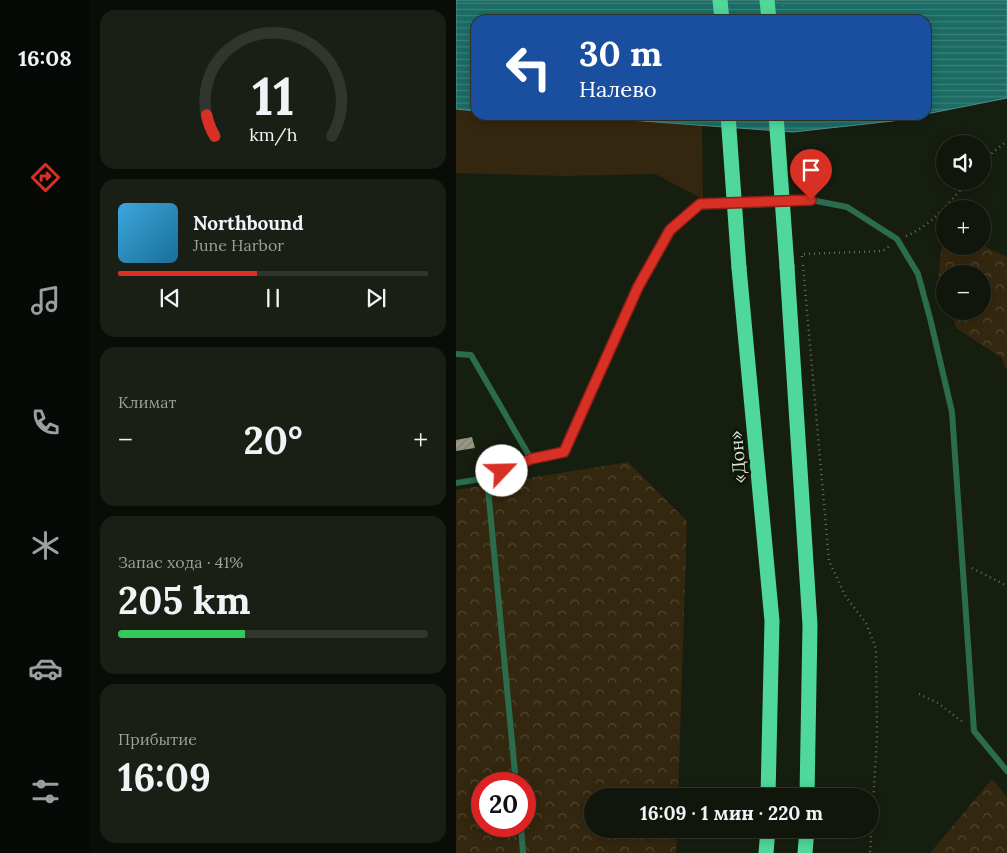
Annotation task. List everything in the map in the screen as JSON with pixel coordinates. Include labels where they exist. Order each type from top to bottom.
[{"type":"highway","points":[[720,0],[722,15]]},
{"type":"highway","points":[[768,0],[769,15]]},
{"type":"highway","name":"«Дон»","points":[[728,120],[739,268],[772,621],[768,788]]},
{"type":"highway","points":[[776,120],[810,625],[808,788]]},
{"type":"highway","points":[[766,853],[767,838]]},
{"type":"highway","points":[[805,853],[806,838]]},
{"type":"lane","points":[[456,483],[487,478],[531,459],[564,452],[638,287],[670,230],[700,204],[811,200],[847,206],[897,239],[918,274],[952,412],[964,564],[974,731],[1007,771]]},
{"type":"lane","points":[[456,354],[471,355],[531,459]]},
{"type":"lane","points":[[487,478],[515,772]]},
{"type":"lane","points":[[521,837],[523,853]]},
{"type":"path","points":[[991,154],[1007,141]]},
{"type":"path","points":[[870,853],[877,736],[876,649],[866,623],[846,597],[829,561],[802,254],[883,251],[897,239],[916,232],[947,206],[960,190]]},
{"type":"path","points":[[964,564],[1007,586]]},
{"type":"path","points":[[919,694],[938,703],[974,731]]},
{"type":"green space","points":[[456,0],[471,15],[471,120],[702,120],[703,199],[655,174],[565,176],[456,173]]},
{"type":"green space","points":[[991,249],[1007,257],[1007,371],[1002,358],[956,328],[953,320],[991,320],[991,265],[940,265],[941,255],[991,255]]},
{"type":"green space","points":[[628,462],[687,521],[678,788],[584,788],[584,838],[677,838],[676,853],[456,853],[456,490]]},
{"type":"green space","points":[[992,779],[1007,797],[1007,853],[930,853]]},
{"type":"water","points":[[456,0],[1007,0],[1007,98],[931,113],[931,15],[471,15],[471,110],[456,109]]},
{"type":"water","points":[[629,120],[898,120],[793,132]]},
{"type":"building","points":[[472,437],[475,448],[456,451],[456,440]]},
{"type":"route","points":[[502,471],[531,459],[564,452],[638,287],[670,230],[700,204],[811,200]]}]
